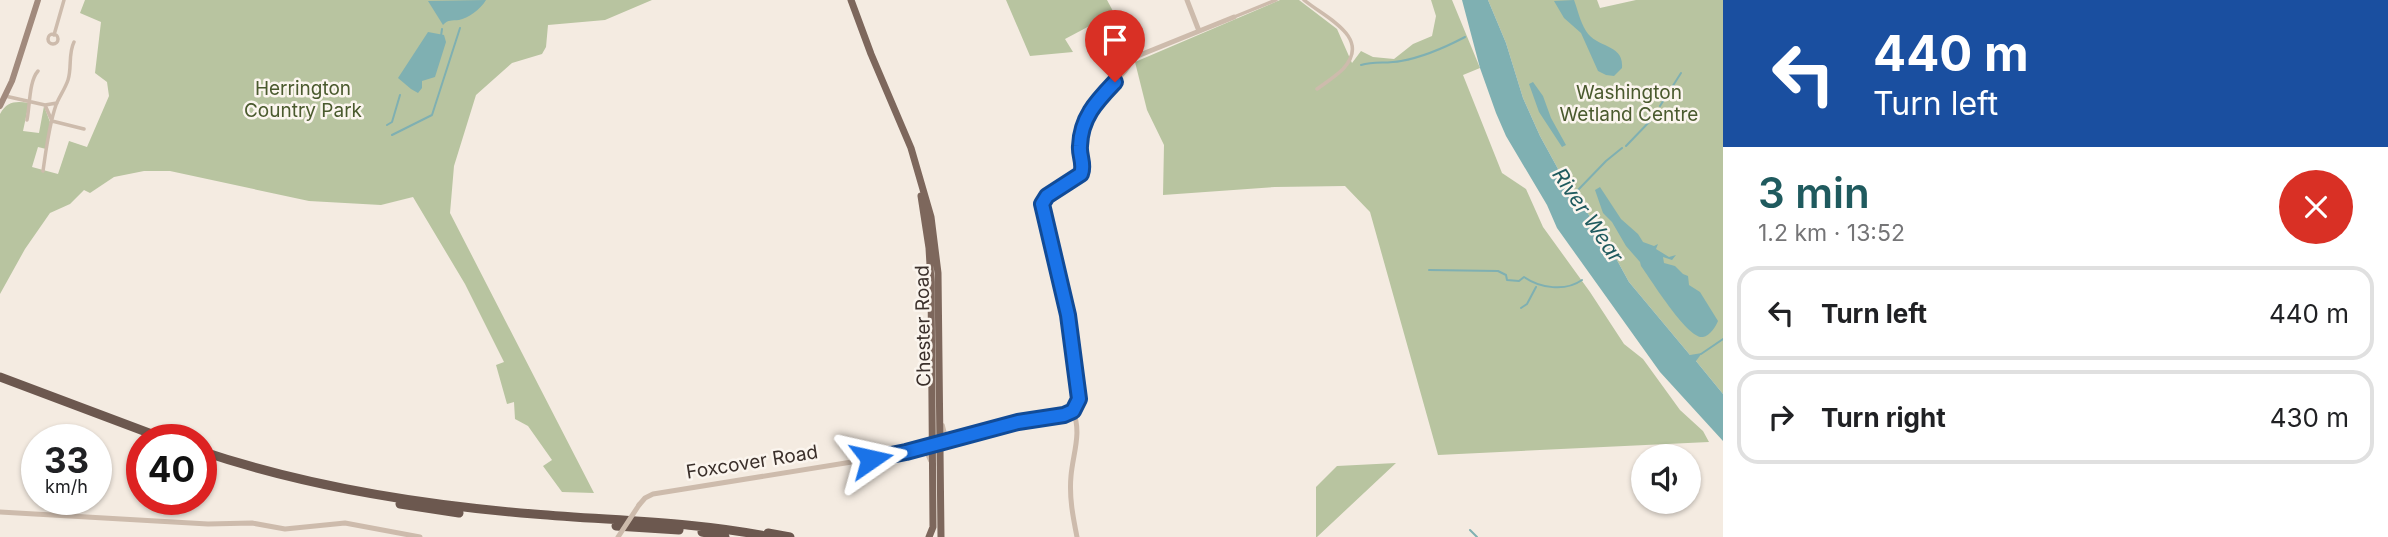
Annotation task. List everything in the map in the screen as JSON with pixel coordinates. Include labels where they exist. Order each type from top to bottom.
[{"type":"highway","points":[[0,377],[126,424]]},
{"type":"highway","points":[[0,383],[126,430]]},
{"type":"highway","points":[[217,455],[328,485],[430,503],[771,537]]},
{"type":"highway","points":[[217,461],[328,491],[435,510],[533,520],[790,537]]},
{"type":"highway","points":[[702,532],[741,537]]},
{"type":"main road","points":[[0,106],[38,0]]},
{"type":"main road","name":"Chester Road","points":[[851,0],[923,185],[936,250],[942,537]]},
{"type":"main road","name":"Chester Road","points":[[899,119],[919,186],[929,248],[933,527],[929,537]]},
{"type":"street","points":[[54,34],[64,0]]},
{"type":"street","points":[[1187,0],[1199,31]]},
{"type":"street","points":[[1077,537],[1070,495],[1078,437],[1073,411],[1079,399],[1072,341],[1042,204],[1047,196],[1081,174],[1083,166],[1080,145],[1089,110],[1133,60],[1276,0]]},
{"type":"street","points":[[1304,0],[1351,39],[1352,54],[1346,66],[1317,89]]},
{"type":"street","points":[[43,171],[57,103],[68,81],[74,42]]},
{"type":"street","points":[[27,120],[32,78],[38,71]]},
{"type":"street","points":[[5,96],[45,105],[57,103]]},
{"type":"street","points":[[45,105],[52,121]]},
{"type":"street","points":[[52,121],[84,128]]},
{"type":"street","points":[[940,391],[943,430],[953,439]]},
{"type":"street","name":"Foxcover Road","points":[[618,537],[639,505],[653,494],[883,457],[1018,422],[1064,415],[1073,411]]},
{"type":"street","points":[[917,449],[928,455],[932,483]]},
{"type":"street","points":[[0,512],[208,524],[253,523],[285,529],[345,523],[420,537]]},
{"type":"green space","name":"Herrington Country Park","points":[[85,0],[652,0],[605,20],[548,25],[546,47],[542,54],[512,63],[476,95],[454,166],[450,213],[594,493],[562,492],[543,466],[552,460],[528,426],[515,419],[514,402],[507,404],[496,365],[504,362],[465,284],[413,197],[381,205],[309,201],[170,171],[144,171],[114,177],[90,193],[84,190],[70,204],[50,213],[25,249],[0,294],[0,114],[12,103],[29,103],[23,131],[39,133],[44,106],[50,122],[46,149],[38,147],[32,167],[58,174],[69,141],[87,147],[109,96],[107,82],[95,73],[101,22],[80,13]]},
{"type":"green space","points":[[1006,0],[1107,0],[1114,13],[1065,39],[1073,52],[1030,56]]},
{"type":"green space","points":[[1280,0],[1299,0],[1337,29],[1352,63],[1361,51],[1373,57],[1394,59],[1413,44],[1432,36],[1436,16],[1431,0],[1452,0],[1480,68],[1463,75],[1502,173],[1526,189],[1543,227],[1624,344],[1643,359],[1680,410],[1703,431],[1709,442],[1438,455],[1370,212],[1345,186],[1275,187],[1163,195],[1164,145],[1147,110],[1135,62]]},
{"type":"green space","name":"Washington Wetland Centre","points":[[1488,0],[1597,0],[1600,8],[1636,0],[1723,0],[1723,394],[1694,355],[1690,355],[1629,282],[1601,231],[1577,199],[1577,193],[1569,189],[1523,98],[1506,43]]},
{"type":"green space","points":[[1396,463],[1316,537],[1316,487],[1337,466]]},
{"type":"water","points":[[486,0],[470,15],[443,25],[428,1]]},
{"type":"water","name":"River Wear","points":[[1462,0],[1488,0],[1506,43],[1523,98],[1569,189],[1579,191],[1577,199],[1601,231],[1629,282],[1690,355],[1702,353],[1696,361],[1723,394],[1723,441],[1660,372],[1557,228],[1496,113],[1480,68]]},
{"type":"water","points":[[1574,0],[1591,37],[1619,54],[1622,68],[1614,76],[1598,71],[1581,33],[1564,18],[1554,1]]},
{"type":"water","points":[[428,32],[444,35],[446,42],[435,77],[422,81],[422,88],[418,93],[398,78]]},
{"type":"water","points":[[1533,82],[1543,96],[1551,118],[1566,145],[1562,147],[1539,112],[1529,84]]},
{"type":"water","points":[[1600,187],[1621,219],[1643,242],[1654,246],[1658,244],[1656,249],[1669,257],[1676,255],[1672,260],[1663,257],[1664,263],[1675,266],[1688,276],[1689,285],[1700,292],[1718,321],[1708,335],[1696,335],[1670,307],[1612,222],[1603,213],[1595,190]]},
{"type":"waterway","points":[[392,135],[432,115],[460,28]]},
{"type":"waterway","points":[[441,36],[442,29]]},
{"type":"waterway","points":[[1361,65],[1418,57],[1465,37]]},
{"type":"waterway","points":[[1660,106],[1681,73]]},
{"type":"waterway","points":[[387,125],[392,122],[400,95]]},
{"type":"waterway","points":[[1626,146],[1652,119]]},
{"type":"waterway","name":"River Wear","points":[[1577,191],[1622,148]]},
{"type":"waterway","points":[[1429,270],[1498,271],[1506,275],[1507,280],[1519,281],[1524,277],[1537,284],[1553,287],[1568,286],[1582,280]]},
{"type":"waterway","points":[[1521,308],[1527,304],[1536,287]]},
{"type":"waterway","points":[[1701,354],[1723,339]]},
{"type":"waterway","points":[[1470,530],[1477,537]]},
{"type":"route","points":[[871,459],[1018,422],[1064,415],[1076,407],[1079,399],[1068,315],[1042,204],[1047,196],[1081,174],[1083,166],[1080,145],[1088,113],[1115,82]]}]
